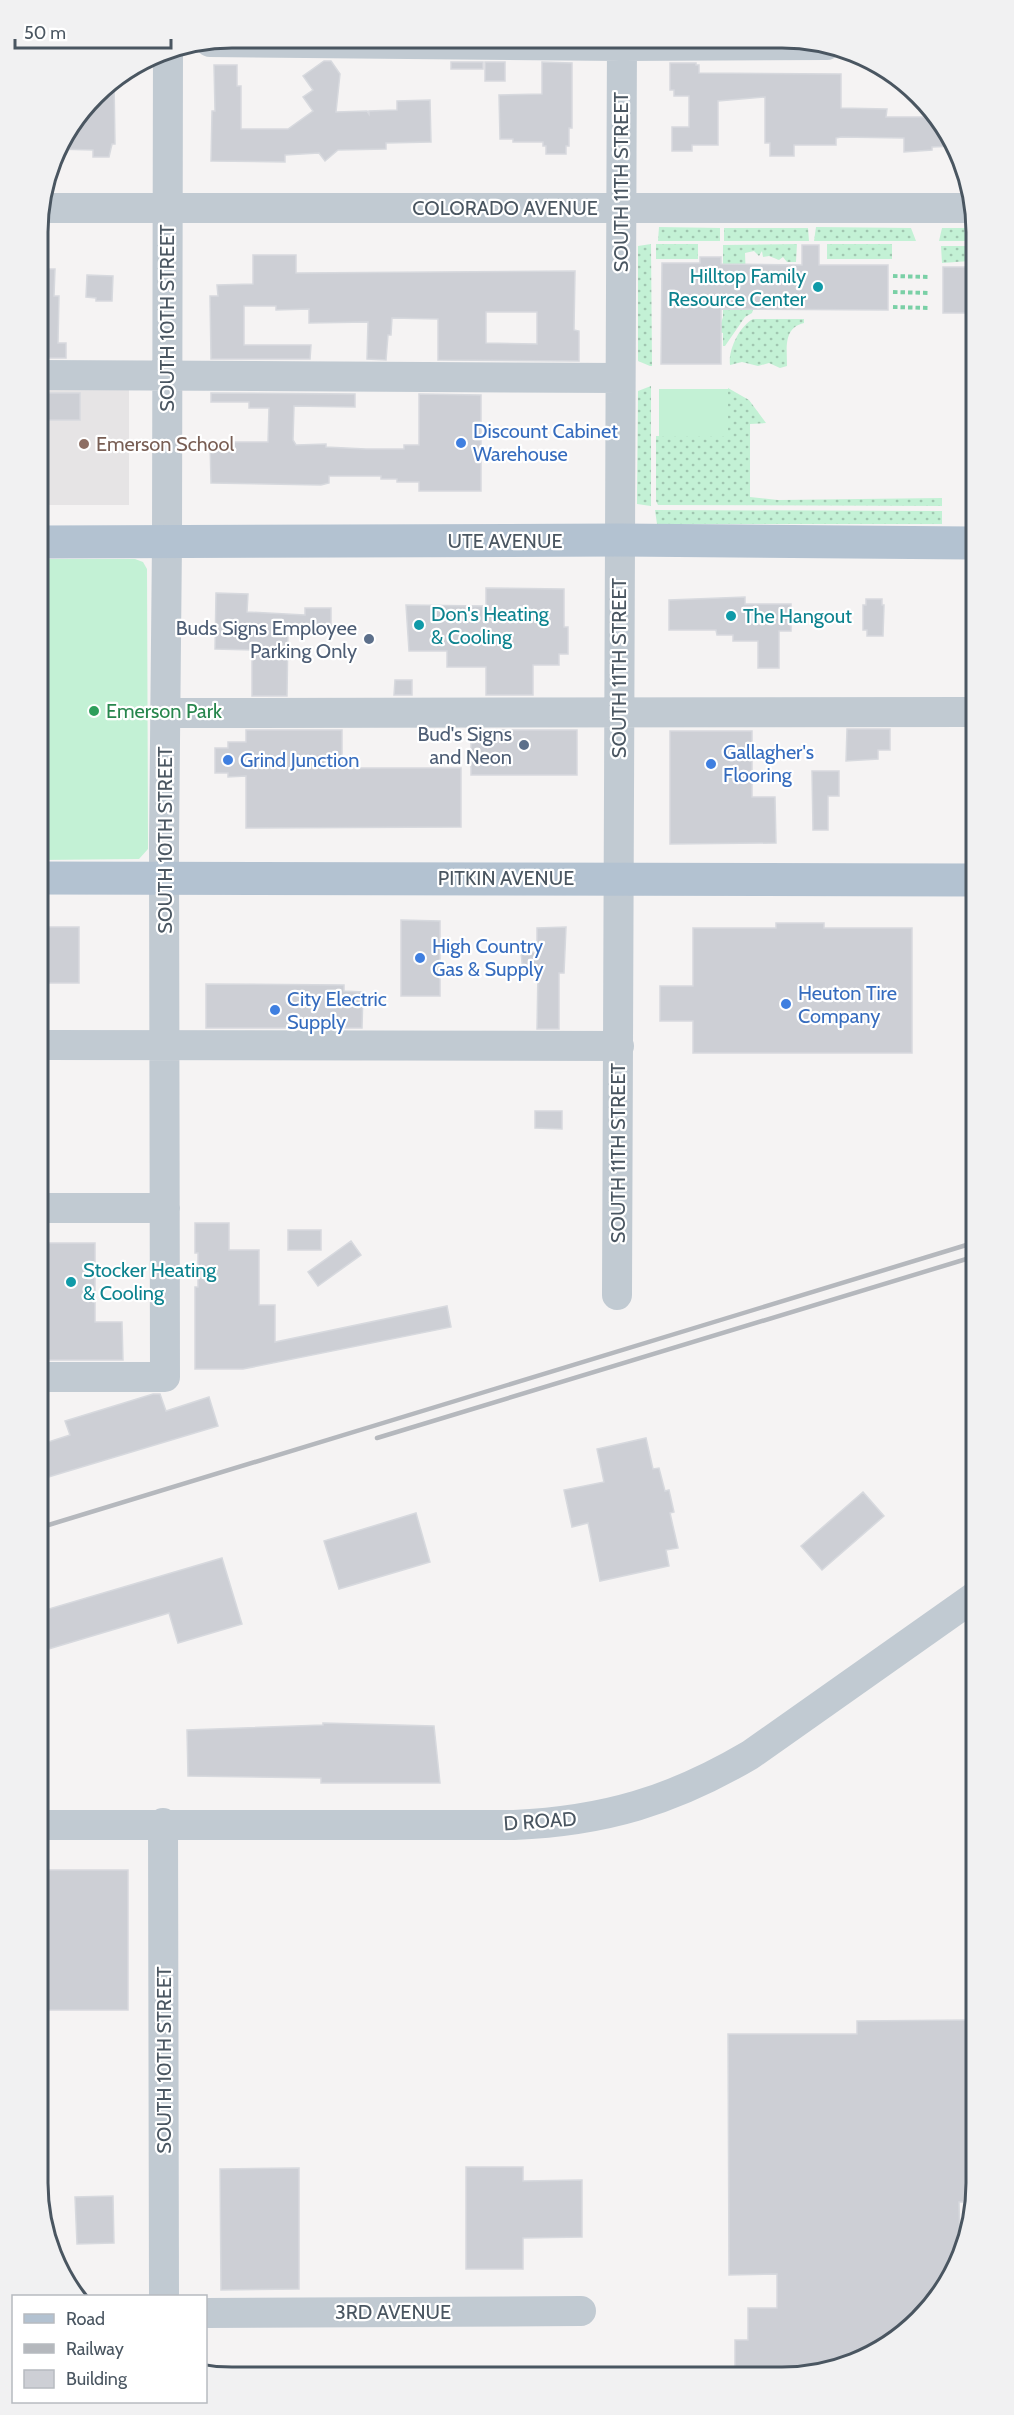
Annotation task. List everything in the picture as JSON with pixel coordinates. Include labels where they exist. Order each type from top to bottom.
[{"type":"main road","name":"UTE AVENUE","points":[[48,542],[620,540],[966,543]]},
{"type":"main road","name":"PITKIN AVENUE","points":[[48,878],[966,880]]},
{"type":"street","name":"SOUTH 11TH STREET","points":[[617,1295],[622,48]]},
{"type":"street","name":"SOUTH 10TH STREET","points":[[48,1377],[165,1377],[168,60]]},
{"type":"street","name":"COLORADO AVENUE","points":[[50,208],[964,208]]},
{"type":"street","points":[[48,375],[620,378]]},
{"type":"street","points":[[165,713],[966,712]]},
{"type":"street","points":[[48,1045],[619,1046]]},
{"type":"street","points":[[48,1208],[165,1208]]},
{"type":"street","name":"D ROAD","points":[[48,1825],[525,1824],[557,1823],[597,1817],[631,1808],[702,1782],[750,1755],[966,1603]]},
{"type":"street","name":"SOUTH 10TH STREET","points":[[164,1824],[164,2295]]},
{"type":"street","name":"3RD AVENUE","points":[[207,2313],[581,2311]]},
{"type":"path","points":[[893,276],[929,277]]},
{"type":"path","points":[[893,292],[929,292]]},
{"type":"path","points":[[893,307],[929,308]]},
{"type":"shaded area","name":"Emerson School","points":[[48,383],[129,383],[129,505],[48,505]]},
{"type":"green space","points":[[659,227],[720,228],[720,241],[658,241]]},
{"type":"green space","points":[[816,227],[911,228],[916,241],[814,241]]},
{"type":"green space","points":[[724,228],[808,228],[809,241],[724,241]]},
{"type":"green space","points":[[942,228],[966,228],[966,241],[939,241]]},
{"type":"green space","points":[[651,244],[652,366],[650,366],[638,361],[638,246]]},
{"type":"green space","points":[[656,244],[698,244],[698,259],[656,259]]},
{"type":"green space","points":[[797,244],[796,262],[787,262],[783,257],[779,260],[769,256],[763,257],[762,251],[759,256],[754,251],[745,253],[747,309],[753,310],[723,346],[723,333],[718,332],[723,317],[723,245]]},
{"type":"green space","points":[[827,244],[892,244],[892,259],[827,259]]},
{"type":"green space","points":[[941,246],[966,246],[966,261],[942,263]]},
{"type":"green space","points":[[753,319],[804,319],[804,323],[792,329],[789,334],[787,366],[780,368],[769,363],[758,366],[742,362],[730,365],[731,352],[736,339],[748,322]]},
{"type":"green space","points":[[651,386],[651,506],[637,504],[638,391]]},
{"type":"green space","points":[[728,388],[749,400],[766,423],[750,424],[750,497],[778,500],[942,498],[942,506],[658,505],[656,501],[656,436],[728,436]]},
{"type":"green space","points":[[659,389],[728,389],[728,436],[659,436]]},
{"type":"green space","points":[[655,510],[942,511],[942,524],[657,524]]},
{"type":"green space","name":"Emerson Park","points":[[48,559],[135,559],[143,562],[147,569],[148,849],[139,859],[48,860]]},
{"type":"building","points":[[324,61],[331,61],[340,74],[336,112],[367,111],[369,114],[369,111],[397,110],[397,101],[430,100],[431,142],[386,143],[386,149],[338,150],[325,161],[319,153],[285,155],[285,162],[211,161],[212,111],[215,111],[214,65],[237,65],[237,86],[241,86],[241,129],[288,129],[313,111],[303,97],[313,90],[303,76]]},
{"type":"building","points":[[451,62],[483,62],[483,69],[451,69]]},
{"type":"building","points":[[485,62],[505,62],[505,81],[485,81]]},
{"type":"building","points":[[542,62],[572,63],[572,128],[569,128],[569,146],[566,146],[566,154],[546,154],[546,146],[543,146],[543,142],[513,142],[513,139],[500,139],[499,95],[542,94]]},
{"type":"building","points":[[670,63],[696,63],[699,65],[699,73],[841,74],[841,108],[887,109],[886,117],[925,117],[944,146],[932,147],[932,150],[904,152],[904,138],[841,137],[836,138],[836,145],[794,145],[794,156],[770,156],[770,143],[765,143],[765,97],[718,101],[718,145],[692,145],[692,151],[672,151],[672,127],[689,127],[689,96],[674,96],[674,90],[670,90]]},
{"type":"building","points":[[114,91],[115,144],[112,144],[109,157],[93,157],[93,150],[67,149],[86,120]]},
{"type":"building","points":[[802,245],[819,245],[819,265],[888,265],[888,310],[721,309],[721,364],[661,364],[662,263],[700,263],[700,257],[721,257],[721,264],[802,265]]},
{"type":"building","points":[[253,255],[296,255],[296,273],[575,271],[574,330],[579,331],[579,361],[438,360],[438,319],[392,318],[386,360],[367,359],[368,322],[309,323],[309,309],[276,310],[276,306],[244,306],[244,345],[311,345],[310,359],[211,359],[210,296],[218,296],[217,285],[253,284]],"holes":[[[486,312],[537,312],[537,344],[486,343]]]},
{"type":"building","points":[[943,267],[966,267],[966,313],[943,313]]},
{"type":"building","points":[[48,269],[55,269],[54,296],[59,296],[58,343],[66,343],[66,358],[48,358]]},
{"type":"building","points":[[87,275],[113,276],[112,301],[96,301],[96,298],[86,297]]},
{"type":"building","points":[[48,393],[80,393],[80,420],[48,420]]},
{"type":"building","points":[[211,393],[355,394],[355,407],[294,406],[293,440],[296,445],[326,444],[326,447],[366,449],[404,449],[404,445],[419,445],[419,394],[481,395],[481,491],[419,491],[419,482],[397,482],[397,479],[381,479],[381,476],[329,476],[329,483],[321,485],[211,483],[210,442],[268,442],[269,408],[249,408],[249,402],[211,402]]},
{"type":"building","points":[[486,588],[564,589],[564,627],[568,627],[568,654],[559,654],[559,665],[533,665],[533,695],[486,695],[486,667],[447,667],[447,651],[409,651],[406,605],[486,606]]},
{"type":"building","points":[[216,593],[248,594],[247,612],[305,615],[305,608],[331,608],[331,630],[288,630],[287,696],[252,696],[252,650],[215,649]]},
{"type":"building","points":[[745,597],[745,604],[791,604],[791,631],[779,631],[779,668],[758,668],[758,641],[733,641],[733,635],[717,635],[716,630],[669,630],[669,600]]},
{"type":"building","points":[[866,599],[882,599],[882,605],[884,605],[883,636],[867,636],[867,630],[863,630],[863,605],[866,605]]},
{"type":"building","points":[[395,680],[412,680],[412,695],[394,695]]},
{"type":"building","points":[[847,729],[890,729],[890,750],[878,750],[878,759],[846,761]]},
{"type":"building","points":[[246,730],[342,730],[342,768],[461,768],[461,827],[246,828],[246,776],[228,777],[228,773],[215,773],[215,748],[228,748],[228,742],[246,742]]},
{"type":"building","name":"Bud's Signs and Neon","points":[[471,730],[577,730],[577,775],[471,775]]},
{"type":"building","name":"Gallagher's Flooring","points":[[670,731],[752,731],[752,797],[775,797],[776,843],[670,844]]},
{"type":"building","points":[[812,771],[839,771],[839,796],[828,796],[828,830],[813,830]]},
{"type":"building","name":"High Country Gas & Supply","points":[[401,920],[440,921],[440,996],[401,996]]},
{"type":"building","name":"Heuton Tire Company","points":[[776,923],[824,923],[824,928],[912,928],[912,1053],[693,1053],[693,1021],[660,1021],[660,986],[693,986],[693,928],[776,928]]},
{"type":"building","points":[[48,927],[79,927],[79,983],[48,983]]},
{"type":"building","points":[[566,927],[564,973],[559,973],[559,1029],[537,1029],[538,970],[523,972],[521,953],[537,952],[537,928]]},
{"type":"building","name":"City Electric Supply","points":[[206,984],[344,985],[344,991],[363,992],[362,1028],[206,1028]]},
{"type":"building","points":[[535,1111],[562,1111],[562,1129],[535,1128]]},
{"type":"building","points":[[195,1223],[229,1223],[229,1250],[259,1250],[259,1305],[275,1305],[275,1342],[447,1306],[451,1327],[243,1369],[195,1369],[195,1287],[198,1287],[198,1253],[195,1253]]},
{"type":"building","points":[[288,1230],[321,1230],[321,1250],[288,1250]]},
{"type":"building","points":[[351,1241],[361,1255],[318,1286],[308,1272]]},
{"type":"building","points":[[48,1243],[95,1243],[95,1322],[122,1322],[123,1360],[48,1360]]},
{"type":"building","points":[[153,1394],[160,1394],[166,1411],[209,1397],[218,1426],[48,1477],[48,1442],[70,1435],[65,1421]]},
{"type":"building","points":[[646,1438],[653,1469],[659,1468],[665,1491],[669,1490],[674,1512],[670,1513],[678,1548],[666,1550],[669,1566],[600,1581],[588,1523],[572,1527],[564,1490],[604,1482],[597,1449]]},
{"type":"building","points":[[863,1492],[884,1516],[822,1570],[801,1546]]},
{"type":"building","points":[[416,1513],[430,1562],[339,1589],[324,1541]]},
{"type":"building","points":[[222,1558],[242,1624],[178,1643],[169,1613],[48,1649],[48,1609]]},
{"type":"building","points":[[323,1723],[434,1726],[440,1783],[321,1783],[321,1778],[188,1776],[187,1730],[323,1725]]},
{"type":"building","points":[[48,1870],[128,1870],[128,2010],[48,2010]]},
{"type":"building","points":[[966,2020],[966,2195],[965,2202],[959,2202],[960,2232],[952,2254],[928,2295],[912,2313],[884,2336],[853,2353],[830,2361],[806,2365],[735,2367],[735,2340],[748,2340],[748,2308],[777,2308],[777,2274],[729,2275],[728,2034],[857,2034],[857,2021]]},
{"type":"building","points":[[466,2167],[523,2167],[523,2181],[582,2180],[582,2237],[523,2238],[523,2269],[466,2269]]},
{"type":"building","points":[[299,2168],[299,2289],[221,2290],[220,2169]]},
{"type":"building","points":[[113,2196],[114,2243],[77,2244],[75,2197]]},
{"type":"railway","points":[[48,1525],[966,1245]]},
{"type":"railway","points":[[377,1438],[966,1259]]},
{"type":"place","name":"Hilltop Family Resource Center","points":[[818,287]]},
{"type":"place","name":"Discount Cabinet Warehouse","points":[[461,443]]},
{"type":"place","name":"Emerson School","points":[[84,444]]},
{"type":"place","name":"The Hangout","points":[[731,616]]},
{"type":"place","name":"Don's Heating & Cooling","points":[[419,625]]},
{"type":"place","name":"Buds Signs Employee Parking Only","points":[[369,639]]},
{"type":"place","name":"Emerson Park","points":[[94,711]]},
{"type":"place","name":"Bud's Signs and Neon","points":[[524,745]]},
{"type":"place","name":"Grind Junction","points":[[228,760]]},
{"type":"place","name":"Gallagher's Flooring","points":[[711,764]]},
{"type":"place","name":"High Country Gas & Supply","points":[[420,958]]},
{"type":"place","name":"Heuton Tire Company","points":[[786,1004]]},
{"type":"place","name":"City Electric Supply","points":[[275,1010]]},
{"type":"place","name":"Stocker Heating & Cooling","points":[[71,1282]]}]
